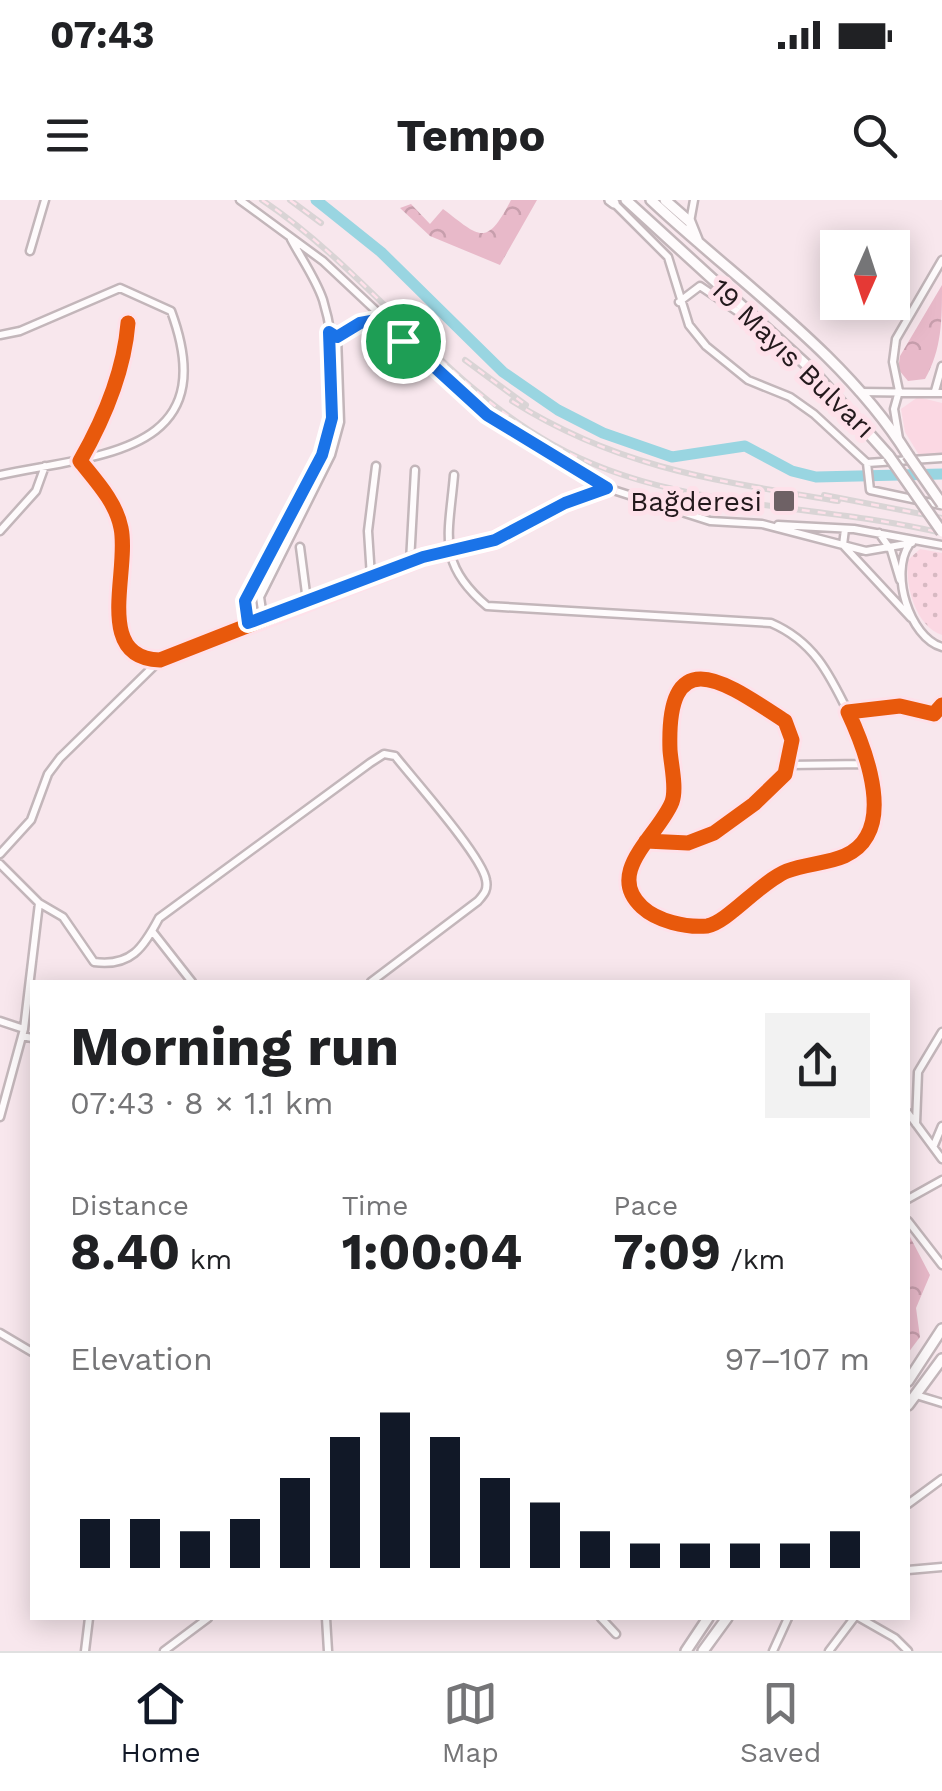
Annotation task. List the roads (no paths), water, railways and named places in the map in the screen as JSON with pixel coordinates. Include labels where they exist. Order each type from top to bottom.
[{"type":"highway","name":"19 Mayıs Bulvarı","points":[[626,200],[784,342],[865,424],[942,532]]},
{"type":"highway","name":"19 Mayıs Bulvarı","points":[[652,200],[807,340],[858,392],[900,442],[942,505]]},
{"type":"highway","name":"19 Mayıs Bulvarı","points":[[665,200],[690,222],[699,244]]},
{"type":"highway","points":[[910,1378],[942,1328]]},
{"type":"highway","points":[[910,1402],[942,1359]]},
{"type":"highway","points":[[686,1651],[707,1620]]},
{"type":"highway","points":[[703,1651],[725,1620]]},
{"type":"street","points":[[30,251],[45,200]]},
{"type":"street","points":[[240,200],[287,232],[487,415],[607,488],[710,521],[845,528],[942,545]]},
{"type":"street","points":[[690,222],[694,200]]},
{"type":"street","points":[[612,202],[665,254],[689,326],[727,366],[814,414],[868,471],[870,490],[942,505]]},
{"type":"street","points":[[248,623],[245,601],[322,455],[332,418],[329,332],[322,297],[287,232]]},
{"type":"street","points":[[900,442],[894,408],[899,391],[893,362],[896,339],[942,260]]},
{"type":"street","points":[[679,302],[700,286],[784,342]]},
{"type":"street","points":[[0,335],[20,332],[120,288],[171,310],[185,357],[182,382],[172,410],[147,441],[80,461],[0,475]]},
{"type":"street","points":[[337,337],[360,323],[382,319]]},
{"type":"street","points":[[80,461],[97,431],[126,354],[128,323]]},
{"type":"street","points":[[329,332],[337,337]]},
{"type":"street","points":[[263,618],[260,598],[331,455],[340,422],[337,337]]},
{"type":"street","points":[[858,392],[938,392],[942,366]]},
{"type":"street","points":[[868,471],[942,458]]},
{"type":"street","points":[[80,461],[115,509],[122,529],[118,632],[141,659],[160,660]]},
{"type":"street","points":[[0,531],[36,491],[44,466]]},
{"type":"street","points":[[371,576],[368,530],[376,466]]},
{"type":"street","points":[[410,562],[414,470]]},
{"type":"street","points":[[454,475],[447,551],[454,572],[487,606],[771,623],[795,633],[824,662],[848,712],[866,764],[872,823],[856,851],[788,870],[760,885],[714,923],[679,923],[651,914],[638,904],[628,875],[646,840],[674,799],[673,704],[682,688],[694,680],[728,683],[785,721],[792,740],[788,765],[785,774],[754,804],[714,833],[677,845],[646,840]]},
{"type":"street","points":[[0,854],[31,820],[48,774],[60,758],[160,660],[410,562],[495,540],[565,503],[607,488]]},
{"type":"street","points":[[762,524],[866,551],[891,550],[922,541]]},
{"type":"street","points":[[843,545],[845,528]]},
{"type":"street","points":[[879,534],[891,550],[904,596],[923,635],[942,646]]},
{"type":"street","points":[[904,596],[904,554],[912,542]]},
{"type":"street","points":[[843,545],[916,622]]},
{"type":"street","points":[[300,547],[307,601]]},
{"type":"street","points":[[848,712],[900,706],[934,714],[942,706]]},
{"type":"street","points":[[0,864],[39,903],[63,917],[94,962],[122,962],[140,952],[159,918],[384,754],[395,756],[486,875],[486,890],[478,902],[374,980]]},
{"type":"street","points":[[788,765],[866,764]]},
{"type":"street","points":[[0,1117],[23,1032],[39,903]]},
{"type":"street","points":[[152,931],[190,980]]},
{"type":"street","points":[[0,1020],[30,1037]]},
{"type":"street","points":[[916,1124],[918,1072],[942,1032]]},
{"type":"street","points":[[910,1116],[942,1158]]},
{"type":"street","points":[[933,1146],[942,1126]]},
{"type":"street","points":[[910,1198],[942,1180]]},
{"type":"street","points":[[910,1223],[942,1265]]},
{"type":"street","points":[[0,1333],[30,1351]]},
{"type":"street","points":[[916,1395],[942,1403]]},
{"type":"street","points":[[910,1503],[942,1479]]},
{"type":"street","points":[[910,1570],[942,1567]]},
{"type":"street","points":[[85,1651],[88,1620]]},
{"type":"street","points":[[164,1651],[205,1620]]},
{"type":"street","points":[[326,1620],[328,1651]]},
{"type":"street","points":[[603,1620],[616,1634]]},
{"type":"street","points":[[787,1620],[775,1647],[787,1651]]},
{"type":"street","points":[[828,1651],[855,1620]]},
{"type":"street","points":[[861,1620],[896,1638],[908,1651]]},
{"type":"waterway","points":[[316,200],[381,252],[503,372],[558,410],[603,433],[672,457],[745,446],[792,471],[816,477],[942,474]]},
{"type":"railway","points":[[262,200],[336,259],[475,390],[552,444],[598,466],[693,493],[942,533]]},
{"type":"railway","points":[[290,200],[321,223]]},
{"type":"railway","points":[[465,360],[526,405]]},
{"type":"railway","points":[[512,401],[591,442],[669,469],[838,501]]},
{"type":"railway","points":[[824,495],[942,518]]},
{"type":"place","name":"Bağderesi","points":[[784,501]]}]
